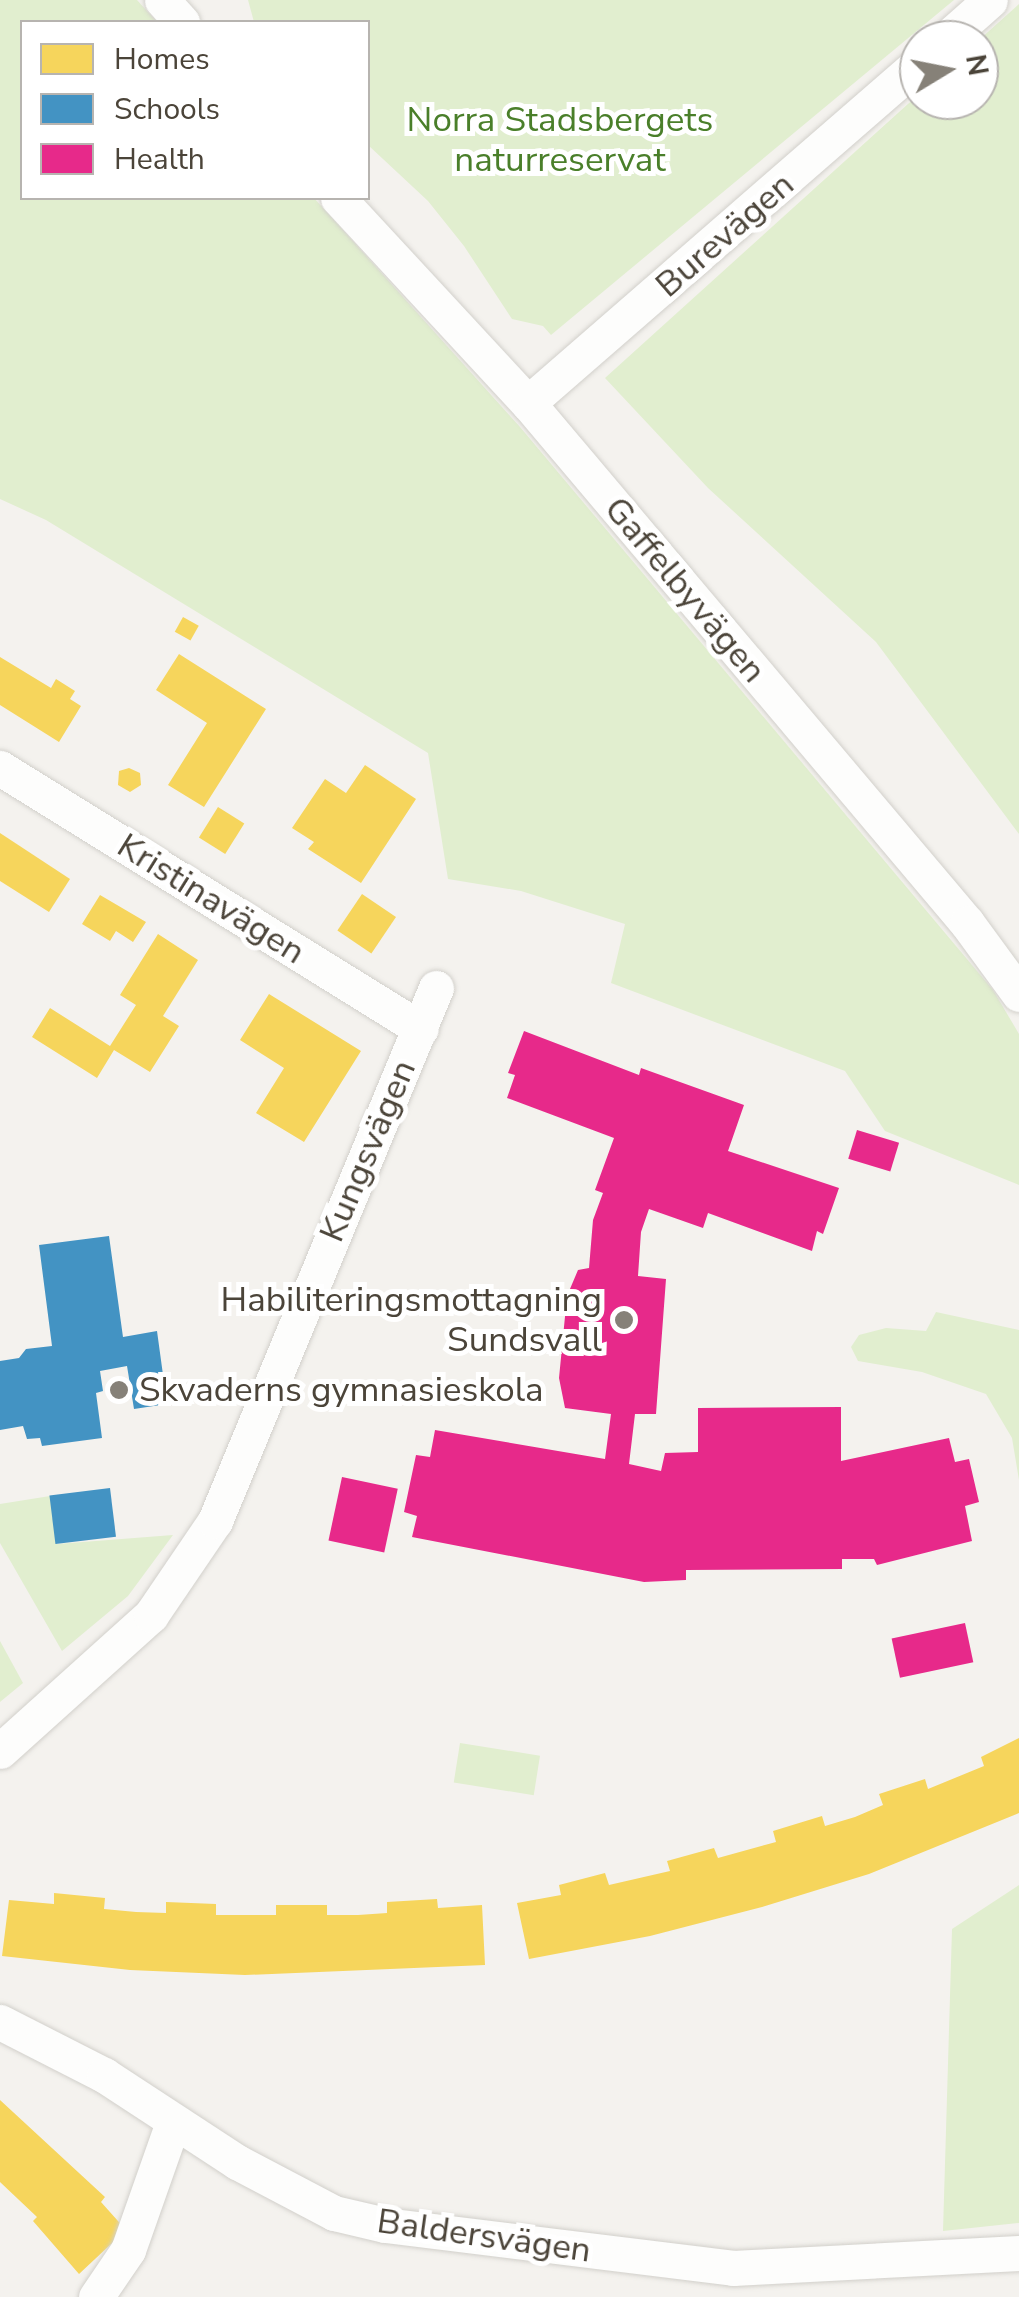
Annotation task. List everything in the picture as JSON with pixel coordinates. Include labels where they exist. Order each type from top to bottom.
[{"type":"street","points":[[162,0],[180,20]]},
{"type":"street","points":[[968,20],[990,0]]},
{"type":"street","name":"Burevägen","points":[[528,403],[899,80]]},
{"type":"street","name":"Gaffelbyvägen","points":[[340,200],[528,403],[967,923],[1019,994]]},
{"type":"street","name":"Kristinavägen","points":[[0,768],[421,1029]]},
{"type":"street","name":"Kungsvägen","points":[[0,1750],[151,1616],[215,1521],[436,988]]},
{"type":"street","name":"Baldersvägen","points":[[0,2022],[104,2075],[173,2122],[334,2213],[385,2226],[733,2268],[1019,2253]]},
{"type":"street","points":[[96,2297],[128,2250],[173,2122]]},
{"type":"green space","points":[[0,0],[137,0],[155,20],[20,20],[20,200],[316,200],[520,427],[993,990],[1019,1034],[1019,1185],[885,1131],[845,1071],[611,983],[625,924],[521,891],[448,879],[428,753],[46,520],[0,499]]},
{"type":"green space","name":"Norra Stadsbergets naturreservat","points":[[248,0],[954,0],[930,20],[899,20],[899,46],[551,335],[543,326],[512,319],[464,246],[428,201],[370,147],[370,20],[253,20]]},
{"type":"green space","points":[[1019,4],[1019,834],[876,642],[708,488],[605,378],[899,112],[899,120],[999,120],[999,22]]},
{"type":"green space","points":[[936,1312],[1019,1330],[1019,1480],[1012,1438],[986,1394],[922,1372],[858,1361],[851,1347],[859,1335],[886,1328],[926,1331]]},
{"type":"green space","points":[[50,1496],[57,1544],[173,1535],[128,1596],[62,1651],[0,1543],[0,1504]]},
{"type":"green space","points":[[0,1641],[23,1683],[0,1702]]},
{"type":"green space","points":[[460,1743],[540,1756],[534,1795],[454,1783]]},
{"type":"green space","points":[[1019,1885],[1019,2223],[943,2231],[952,1929]]},
{"type":"building: Homes","points":[[183,617],[199,626],[191,641],[175,632]]},
{"type":"building: Homes","points":[[179,654],[266,709],[204,807],[168,785],[207,723],[156,690]]},
{"type":"building: Homes","points":[[0,657],[51,688],[56,679],[75,691],[70,699],[81,706],[59,742],[0,705]]},
{"type":"building: Homes","points":[[365,765],[416,799],[361,883],[308,849],[314,842],[292,828],[325,779],[346,793]]},
{"type":"building: Homes","points":[[129,768],[140,773],[141,785],[130,792],[118,785],[119,771]]},
{"type":"building: Homes","points":[[218,807],[244,823],[225,854],[199,838]]},
{"type":"building: Homes","points":[[0,833],[70,879],[49,912],[0,881]]},
{"type":"building: Homes","points":[[362,894],[396,917],[371,953],[337,930]]},
{"type":"building: Homes","points":[[100,895],[146,922],[133,942],[116,931],[110,941],[82,924]]},
{"type":"building: Homes","points":[[158,934],[198,960],[163,1016],[179,1026],[150,1072],[114,1050],[97,1078],[32,1037],[50,1008],[110,1046],[136,1005],[120,995]]},
{"type":"building: Homes","points":[[269,994],[361,1051],[304,1142],[256,1113],[284,1068],[240,1040]]},
{"type":"building: Homes","points":[[1019,1738],[1019,1813],[869,1874],[762,1907],[650,1936],[529,1959],[517,1903],[561,1895],[559,1885],[605,1873],[609,1885],[670,1871],[667,1861],[714,1848],[718,1858],[776,1842],[773,1831],[822,1816],[825,1826],[855,1817],[883,1805],[879,1794],[925,1779],[928,1789],[984,1766],[981,1757]]},
{"type":"building: Homes","points":[[54,1893],[105,1898],[104,1909],[136,1912],[166,1913],[166,1902],[216,1904],[216,1915],[276,1915],[276,1905],[327,1905],[327,1915],[358,1915],[387,1913],[387,1902],[437,1899],[438,1908],[482,1905],[485,1965],[245,1975],[130,1970],[2,1956],[9,1900],[54,1904]]},
{"type":"building: Homes","points":[[0,2100],[105,2197],[101,2202],[126,2230],[79,2274],[33,2221],[37,2217],[0,2182]]},
{"type":"building: Schools","points":[[109,1236],[123,1337],[157,1331],[167,1404],[134,1409],[127,1366],[100,1371],[103,1391],[96,1393],[102,1438],[42,1446],[40,1438],[27,1439],[23,1426],[0,1430],[0,1361],[19,1358],[26,1349],[52,1346],[39,1245]]},
{"type":"building: Schools","points":[[110,1488],[116,1537],[55,1544],[49,1495]]},
{"type":"building: Health","points":[[524,1031],[639,1075],[641,1068],[744,1105],[728,1151],[839,1188],[823,1234],[817,1231],[812,1251],[708,1213],[703,1228],[649,1209],[641,1232],[638,1276],[666,1279],[656,1414],[635,1414],[629,1464],[661,1471],[665,1453],[698,1452],[698,1408],[841,1407],[841,1461],[949,1438],[955,1462],[969,1459],[979,1502],[965,1506],[972,1541],[877,1565],[874,1559],[842,1559],[842,1569],[686,1570],[686,1580],[644,1582],[412,1537],[417,1516],[404,1512],[416,1455],[430,1457],[435,1430],[605,1459],[611,1414],[565,1408],[559,1378],[567,1296],[578,1270],[589,1268],[593,1220],[603,1193],[595,1190],[614,1138],[507,1098],[515,1075],[508,1073]]},
{"type":"building: Health","points":[[857,1130],[899,1143],[890,1172],[848,1159]]},
{"type":"building: Health","points":[[342,1477],[398,1489],[384,1552],[328,1541]]},
{"type":"building: Health","points":[[965,1623],[973,1662],[900,1678],[892,1639]]},
{"type":"place","name":"Habiliteringsmottagning Sundsvall","points":[[624,1320]]},
{"type":"place","name":"Skvaderns gymnasieskola","points":[[119,1390]]}]
